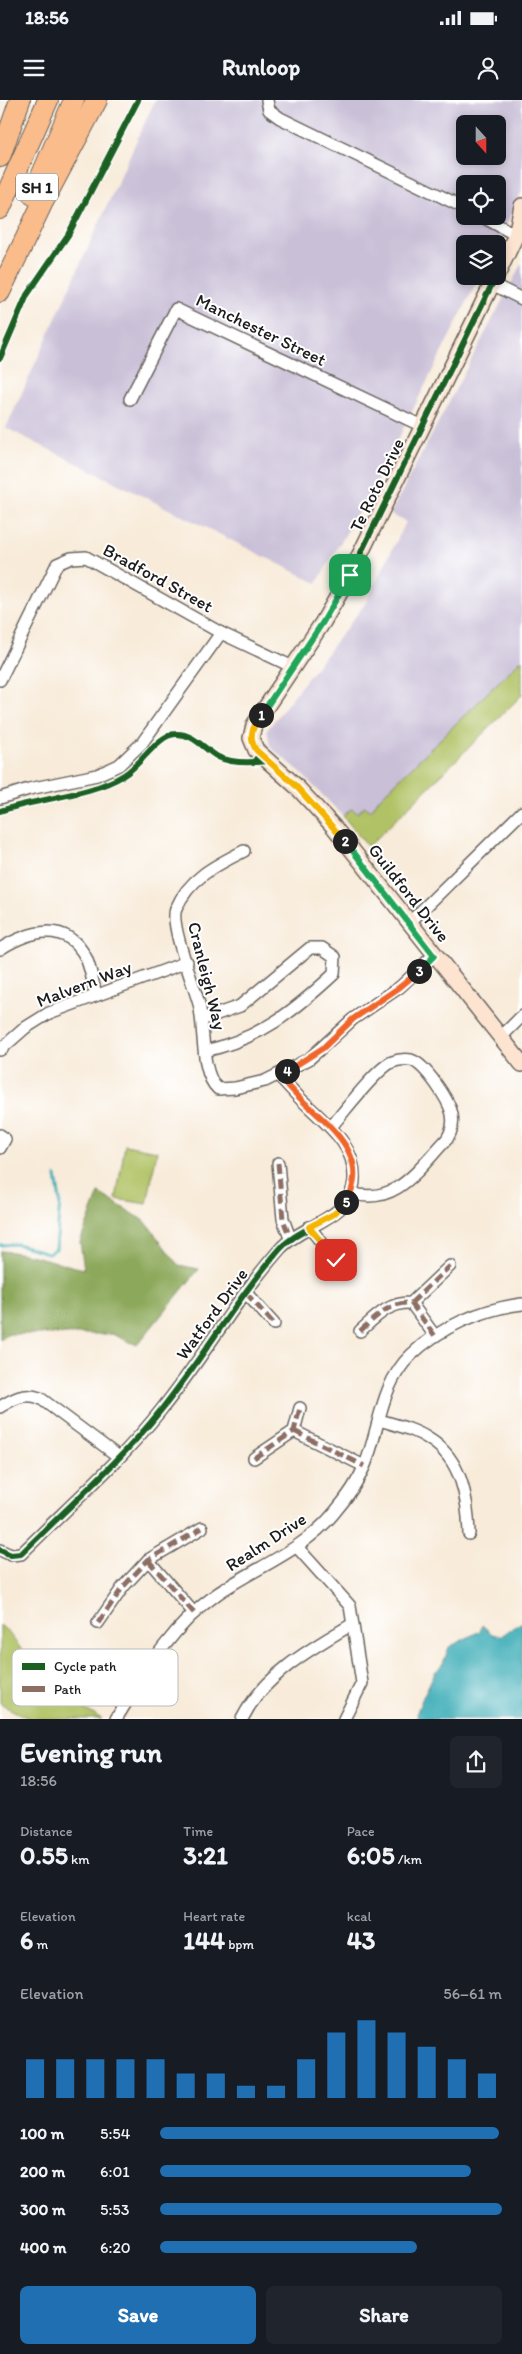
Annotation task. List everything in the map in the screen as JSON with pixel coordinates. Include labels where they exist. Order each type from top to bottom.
[{"type":"highway","points":[[0,157],[20,100]]},
{"type":"highway","name":"SH 1","points":[[0,209],[48,100]]},
{"type":"highway","name":"SH 1","points":[[0,274],[74,100]]},
{"type":"highway","points":[[0,292],[43,202],[97,100]]},
{"type":"street","points":[[267,100],[269,110],[280,118],[456,204]]},
{"type":"street","name":"Te Roto Drive","points":[[506,257],[519,232],[522,206]]},
{"type":"street","points":[[502,225],[519,232]]},
{"type":"street","name":"Te Roto Drive","points":[[254,725],[293,667],[350,575],[492,285]]},
{"type":"street","points":[[504,285],[522,299]]},
{"type":"street","name":"Manchester Street","points":[[130,399],[176,309],[422,426]]},
{"type":"street","name":"Bradford Street","points":[[0,680],[57,564],[71,558],[86,557],[221,633],[293,667]]},
{"type":"street","name":"Bradford Street","points":[[0,798],[29,789],[97,776],[119,765],[142,743],[221,633]]},
{"type":"street","name":"Guildford Drive","points":[[254,725],[251,738],[256,750],[296,786],[334,826],[434,956],[522,1064]]},
{"type":"street","points":[[408,923],[522,812]]},
{"type":"street","name":"Cranleigh Way","points":[[244,851],[215,866],[188,887],[175,911],[174,929],[187,962],[202,1019],[208,1074],[212,1083],[218,1088],[229,1089],[279,1076]]},
{"type":"street","points":[[0,949],[21,936],[35,932],[61,935],[73,941],[86,959],[96,995]]},
{"type":"street","points":[[202,1019],[240,1006],[310,948],[322,948],[335,957],[334,974],[288,1015],[254,1034],[205,1051]]},
{"type":"street","points":[[331,1126],[381,1071],[392,1062],[411,1060],[426,1072],[438,1087],[452,1112],[452,1131],[401,1187],[384,1195],[370,1197],[351,1193],[354,1166],[348,1149],[331,1126],[279,1076],[323,1048],[353,1019],[400,987],[434,956]]},
{"type":"street","name":"Malvern Way","points":[[0,1050],[25,1028],[49,1013],[187,962]]},
{"type":"street","points":[[501,1037],[522,1016]]},
{"type":"street","points":[[0,1135],[4,1139],[0,1148]]},
{"type":"street","points":[[278,1163],[283,1219],[290,1238]]},
{"type":"street","name":"Watford Drive","points":[[0,1550],[11,1555],[21,1554],[119,1457],[161,1411],[246,1293],[290,1238],[342,1208],[351,1193]]},
{"type":"street","points":[[309,1227],[336,1260]]},
{"type":"street","points":[[360,1331],[391,1306],[400,1303],[411,1303],[450,1266]]},
{"type":"street","points":[[246,1293],[274,1324]]},
{"type":"street","points":[[411,1303],[435,1336]]},
{"type":"street","name":"Realm Drive","points":[[159,1649],[194,1613],[236,1581],[297,1547],[334,1514],[349,1493],[364,1466],[379,1420],[384,1397],[393,1377],[411,1354],[435,1336],[466,1319],[488,1310],[522,1304]]},
{"type":"street","points":[[0,1408],[24,1396],[40,1398],[119,1457]]},
{"type":"street","points":[[254,1458],[294,1431],[300,1408]]},
{"type":"street","points":[[379,1420],[430,1439],[445,1452],[455,1466],[468,1500],[469,1534]]},
{"type":"street","points":[[294,1431],[364,1466]]},
{"type":"street","points":[[98,1623],[123,1587],[148,1560],[202,1528]]},
{"type":"street","points":[[297,1547],[347,1600],[350,1606],[351,1625],[362,1683],[344,1719]]},
{"type":"street","points":[[148,1560],[194,1613]]},
{"type":"street","points":[[242,1719],[250,1704],[295,1659],[351,1625]]},
{"type":"street","name":"Realm Drive","points":[[116,1719],[124,1706]]},
{"type":"shaded area","points":[[155,100],[522,100],[522,191],[506,225],[506,175],[456,175],[456,225],[506,225],[501,235],[456,235],[456,285],[475,285],[381,473],[317,583],[6,428]]},
{"type":"shaded area","points":[[522,263],[522,659],[378,800],[371,811],[358,813],[351,809],[343,816],[296,768],[270,747],[267,730],[365,604],[406,522],[390,514]]},
{"type":"green space","points":[[522,659],[522,695],[368,847],[343,816],[351,809],[358,813],[364,806],[371,811],[378,800]]},
{"type":"green space","points":[[125,1145],[157,1151],[147,1204],[116,1199]]},
{"type":"green space","points":[[99,1193],[145,1221],[178,1265],[199,1269],[137,1345],[112,1334],[9,1334],[0,1340],[0,1251],[32,1256],[84,1269],[80,1242]]},
{"type":"green space","points":[[0,1625],[21,1649],[12,1649],[12,1706],[78,1706],[102,1719],[30,1719],[0,1704]]},
{"type":"water","points":[[522,1622],[522,1719],[418,1719],[417,1712],[423,1697],[435,1672],[442,1666],[449,1647],[480,1631],[482,1625],[492,1634],[501,1636]]},
{"type":"waterway","points":[[0,1245],[17,1244],[48,1253],[56,1249],[60,1201],[56,1176]]},
{"type":"marked path","points":[[278,1163],[283,1219],[290,1238]]},
{"type":"marked path","points":[[309,1227],[336,1260]]},
{"type":"marked path","points":[[360,1331],[389,1308],[403,1303],[411,1303],[450,1266]]},
{"type":"marked path","points":[[246,1293],[274,1324]]},
{"type":"marked path","points":[[411,1303],[435,1336]]},
{"type":"marked path","points":[[254,1458],[294,1431],[300,1408]]},
{"type":"marked path","points":[[294,1431],[364,1466]]},
{"type":"marked path","points":[[98,1623],[123,1587],[148,1560],[202,1528]]},
{"type":"marked path","points":[[148,1560],[194,1613]]},
{"type":"cycle path","points":[[0,358],[27,295],[68,235],[138,100]]},
{"type":"cycle path","points":[[253,763],[260,754],[251,738],[254,725],[323,622],[350,575],[492,285]]},
{"type":"cycle path","points":[[0,811],[96,788],[111,782],[124,775],[156,744],[169,735],[182,734],[188,736],[218,757],[230,761],[267,761]]},
{"type":"cycle path","points":[[0,1550],[11,1555],[21,1554],[111,1466],[161,1410],[249,1288],[280,1249],[289,1240],[324,1220],[345,1204],[351,1193],[354,1180],[350,1156],[345,1146],[331,1128],[279,1076]]},
{"type":"route","points":[[336,1260],[309,1227],[342,1208],[351,1193],[354,1182],[354,1166],[348,1149],[331,1126],[279,1076],[323,1048],[353,1019],[400,987],[434,956],[334,826],[296,786],[256,750],[251,738],[254,725],[323,622],[350,575]]}]
